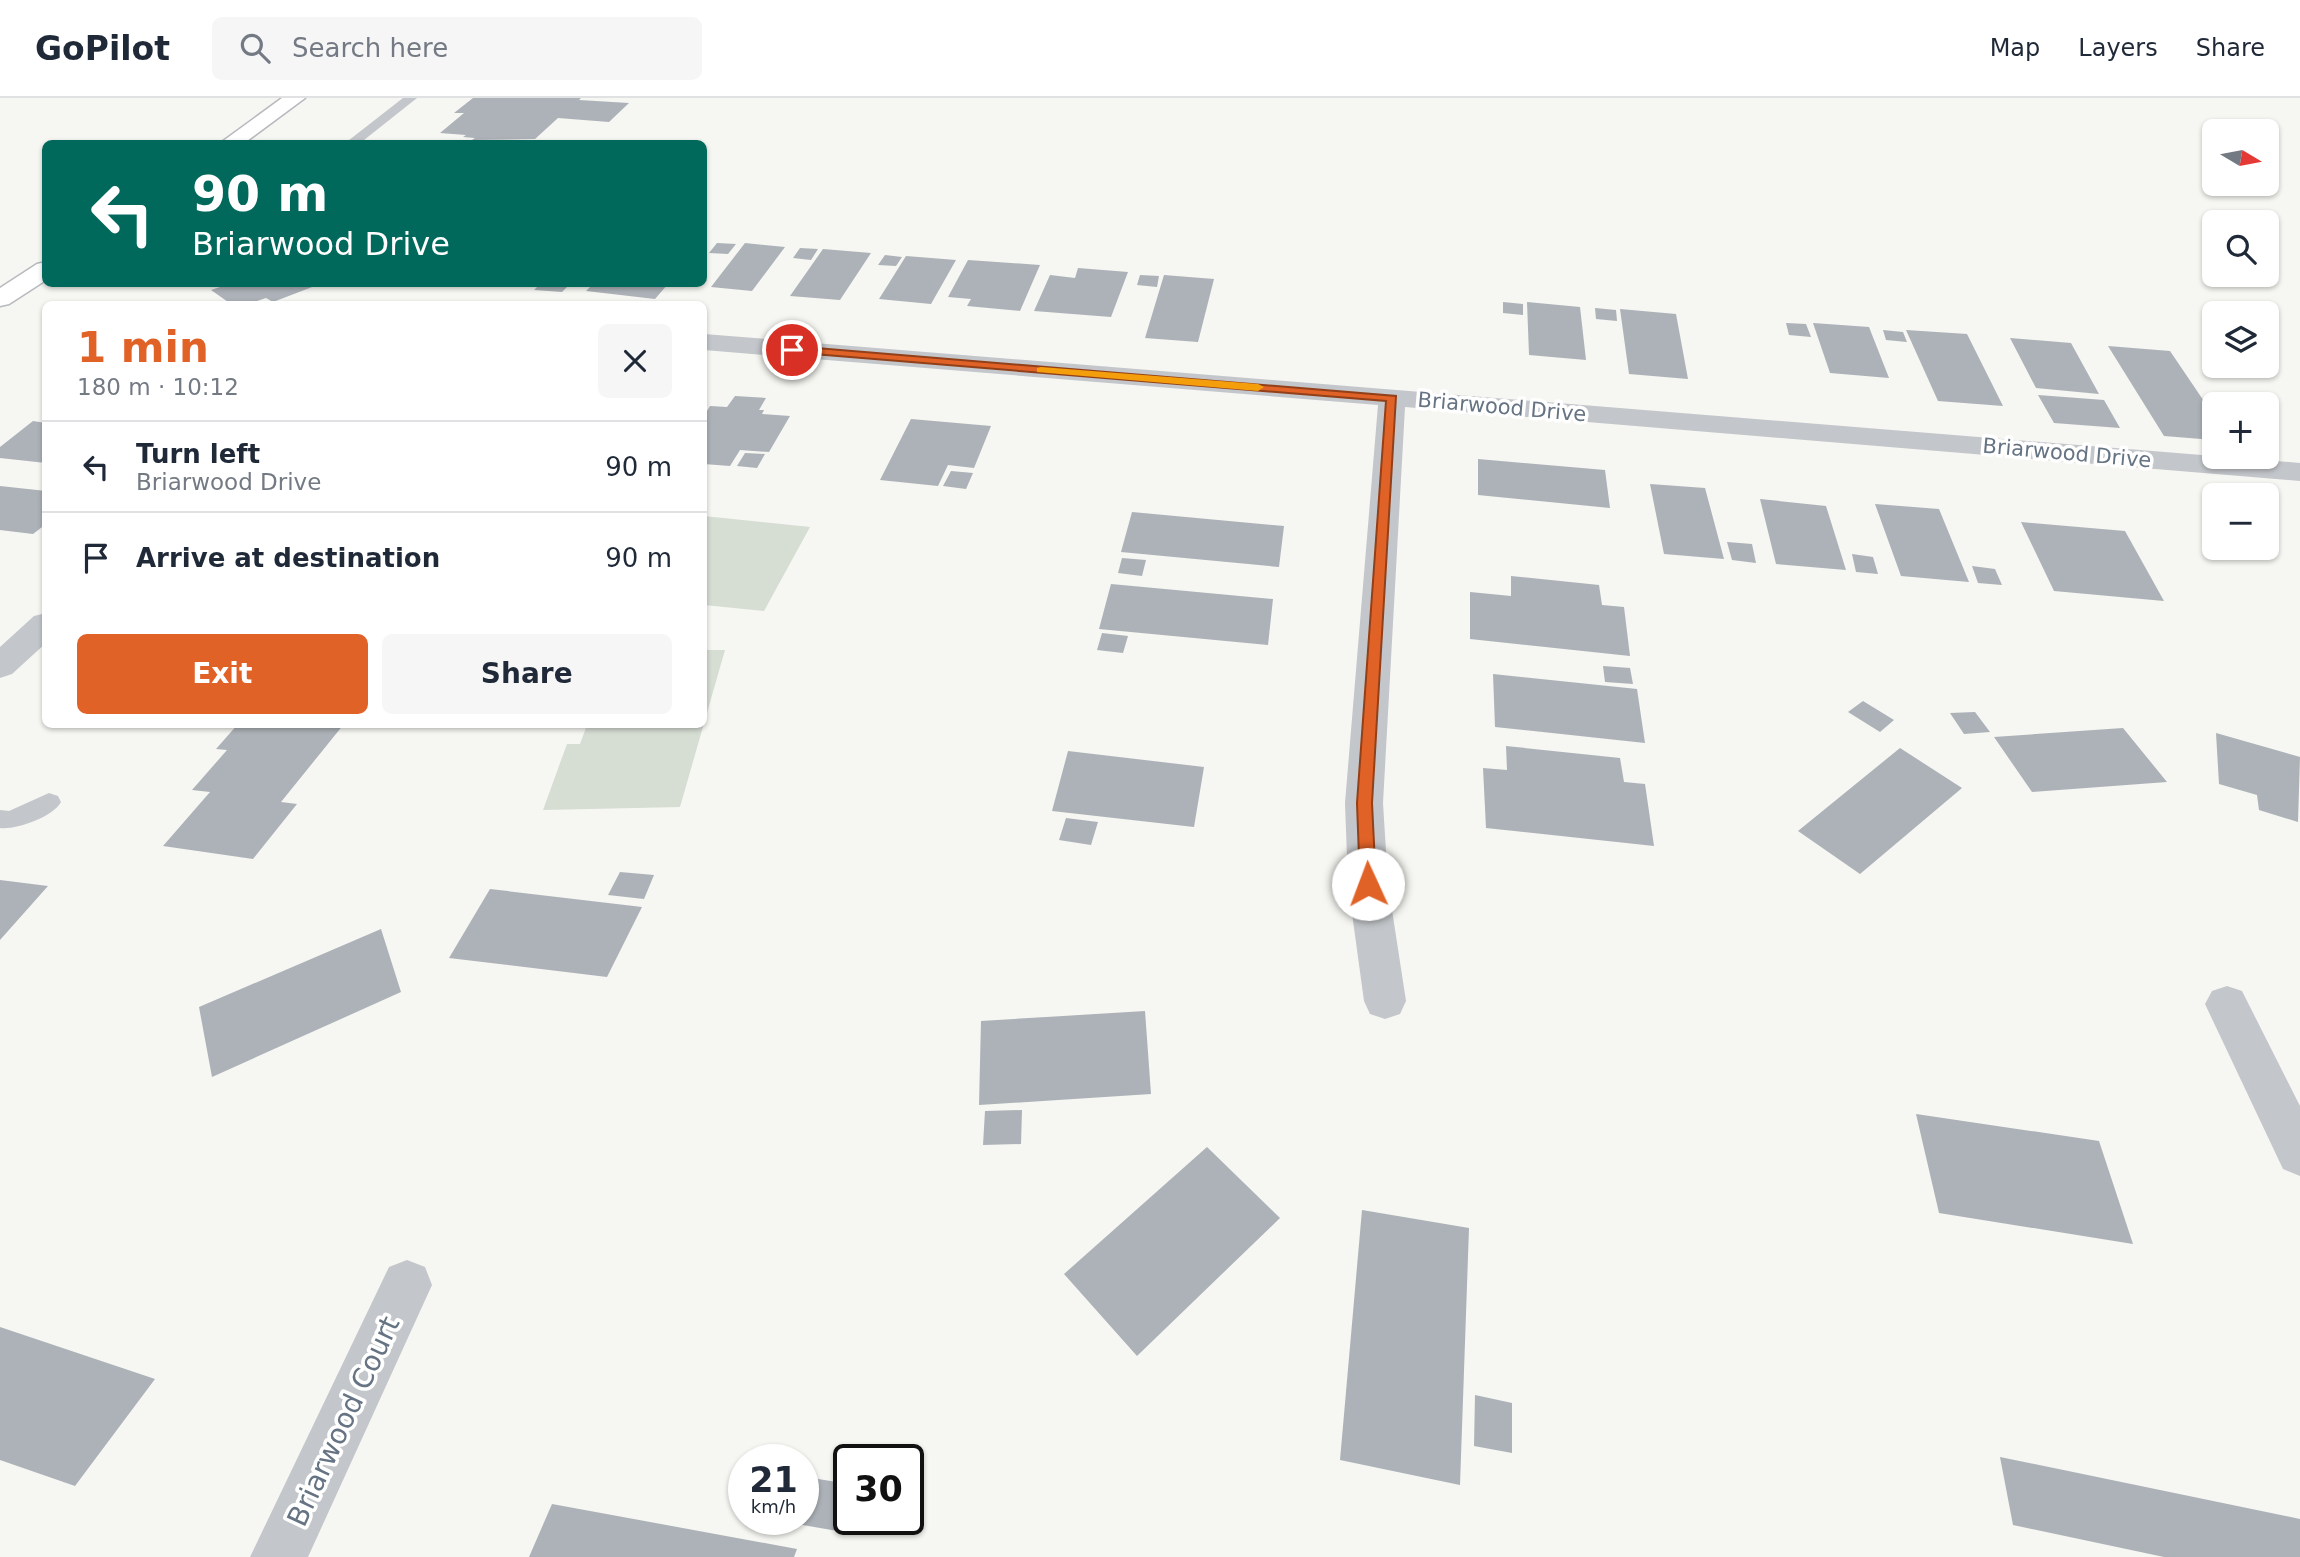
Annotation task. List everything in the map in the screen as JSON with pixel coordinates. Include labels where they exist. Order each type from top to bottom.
[{"type":"main road","points":[[235,140],[295,98]]},
{"type":"main road","points":[[0,299],[42,272]]},
{"type":"street","name":"Briarwood Drive","points":[[707,342],[2300,472]]},
{"type":"street","points":[[1385,1001],[1368,884],[1364,803],[1392,398]]},
{"type":"street","points":[[0,666],[42,628]]},
{"type":"street","points":[[2227,1004],[2300,1154]]},
{"type":"street","name":"Briarwood Court","points":[[279,1557],[407,1285]]},
{"type":"lane","points":[[355,140],[411,98]]},
{"type":"lane","points":[[0,819],[12,820],[48,802]]},
{"type":"shaded area","points":[[707,516],[810,527],[764,611],[707,605]]},
{"type":"shaded area","points":[[707,650],[725,650],[707,713]]},
{"type":"shaded area","points":[[586,728],[703,728],[680,807],[543,810],[567,744],[580,744]]},
{"type":"building","points":[[473,98],[581,98],[579,100],[629,103],[609,122],[558,118],[535,139],[472,140],[475,138],[440,133],[464,113],[454,113]]},
{"type":"building","points":[[717,243],[736,244],[728,254],[709,253]]},
{"type":"building","points":[[745,243],[785,247],[752,291],[711,287]]},
{"type":"building","points":[[800,248],[818,249],[811,260],[793,258]]},
{"type":"building","points":[[823,249],[871,253],[840,300],[790,296]]},
{"type":"building","points":[[885,255],[902,257],[896,266],[878,265]]},
{"type":"building","points":[[906,256],[956,260],[931,304],[879,299]]},
{"type":"building","points":[[968,260],[1040,265],[1020,311],[967,306],[971,299],[948,297]]},
{"type":"building","points":[[1078,268],[1128,272],[1111,317],[1034,311],[1050,275],[1075,278]]},
{"type":"building","points":[[1140,275],[1159,276],[1157,287],[1137,285]]},
{"type":"building","points":[[1164,275],[1214,279],[1198,342],[1145,338]]},
{"type":"building","points":[[220,287],[312,287],[276,301],[266,298],[257,301],[227,301],[211,290]]},
{"type":"building","points":[[537,287],[567,287],[562,292],[534,290]]},
{"type":"building","points":[[590,287],[665,287],[655,299],[586,291]]},
{"type":"building","points":[[1503,302],[1523,304],[1523,315],[1503,313]]},
{"type":"building","points":[[1527,302],[1580,307],[1586,360],[1529,355]]},
{"type":"building","points":[[1595,308],[1616,310],[1617,321],[1596,319]]},
{"type":"building","points":[[1620,309],[1676,314],[1688,379],[1629,374]]},
{"type":"building","points":[[1786,323],[1806,324],[1811,337],[1789,335]]},
{"type":"building","points":[[1813,323],[1869,327],[1889,378],[1830,373]]},
{"type":"building","points":[[1883,330],[1903,332],[1907,342],[1886,340]]},
{"type":"building","points":[[1906,330],[1967,334],[2003,406],[1938,401]]},
{"type":"building","points":[[2010,338],[2071,343],[2099,394],[2036,388]]},
{"type":"building","points":[[2108,346],[2170,351],[2202,398],[2202,439],[2164,436]]},
{"type":"building","points":[[2038,395],[2104,400],[2120,428],[2054,423]]},
{"type":"building","points":[[735,396],[766,398],[759,410],[764,410],[762,414],[790,416],[769,452],[740,450],[730,466],[707,464],[707,411],[710,406],[727,407]]},
{"type":"building","points":[[911,419],[991,426],[974,468],[948,465],[938,486],[880,480]]},
{"type":"building","points":[[33,421],[42,422],[42,463],[0,458],[0,447]]},
{"type":"building","points":[[745,453],[765,454],[757,468],[737,466]]},
{"type":"building","points":[[1478,459],[1605,470],[1610,508],[1478,495]]},
{"type":"building","points":[[951,471],[973,473],[966,489],[943,486]]},
{"type":"building","points":[[1650,484],[1705,488],[1724,559],[1664,554]]},
{"type":"building","points":[[0,486],[42,491],[42,527],[33,534],[0,530]]},
{"type":"building","points":[[1760,499],[1826,506],[1846,570],[1776,564]]},
{"type":"building","points":[[1875,504],[1939,509],[1969,582],[1901,576]]},
{"type":"building","points":[[1132,512],[1284,526],[1279,567],[1121,552]]},
{"type":"building","points":[[2021,522],[2125,531],[2164,601],[2054,591]]},
{"type":"building","points":[[1727,542],[1752,544],[1756,563],[1732,560]]},
{"type":"building","points":[[1852,554],[1873,557],[1878,574],[1856,572]]},
{"type":"building","points":[[1122,558],[1146,560],[1142,576],[1118,573]]},
{"type":"building","points":[[1972,566],[1995,569],[2002,585],[1978,583]]},
{"type":"building","points":[[1511,576],[1599,585],[1602,605],[1624,607],[1630,656],[1470,639],[1470,592],[1511,596]]},
{"type":"building","points":[[1111,584],[1273,599],[1268,645],[1099,629]]},
{"type":"building","points":[[1102,633],[1128,636],[1123,653],[1097,650]]},
{"type":"building","points":[[1603,666],[1630,668],[1633,684],[1605,682]]},
{"type":"building","points":[[1493,674],[1637,689],[1645,743],[1495,727]]},
{"type":"building","points":[[1863,701],[1894,720],[1880,732],[1848,712]]},
{"type":"building","points":[[1975,712],[1990,732],[1964,734],[1950,713]]},
{"type":"building","points":[[234,728],[341,728],[281,802],[297,804],[253,859],[163,846],[210,792],[192,790],[227,750],[216,749]]},
{"type":"building","points":[[2123,728],[2167,782],[2032,792],[1994,737]]},
{"type":"building","points":[[2216,733],[2300,757],[2298,822],[2259,810],[2257,795],[2219,784]]},
{"type":"building","points":[[1506,746],[1620,758],[1624,782],[1645,784],[1654,846],[1486,828],[1483,768],[1507,770]]},
{"type":"building","points":[[1900,748],[1962,788],[1860,874],[1798,831]]},
{"type":"building","points":[[1068,751],[1204,767],[1194,827],[1052,811]]},
{"type":"building","points":[[1066,818],[1098,822],[1091,845],[1059,840]]},
{"type":"building","points":[[620,872],[654,875],[644,899],[608,895]]},
{"type":"building","points":[[0,880],[48,886],[0,940]]},
{"type":"building","points":[[490,889],[642,907],[607,977],[449,958]]},
{"type":"building","points":[[381,929],[401,992],[212,1077],[199,1007]]},
{"type":"building","points":[[1145,1011],[1151,1094],[979,1105],[981,1021]]},
{"type":"building","points":[[1022,1110],[1021,1144],[983,1145],[985,1111]]},
{"type":"building","points":[[1916,1114],[2099,1141],[2133,1244],[1939,1213]]},
{"type":"building","points":[[1207,1147],[1280,1218],[1137,1356],[1064,1274]]},
{"type":"building","points":[[1362,1210],[1469,1228],[1460,1485],[1340,1460]]},
{"type":"building","points":[[0,1327],[155,1379],[75,1486],[0,1460]]},
{"type":"building","points":[[1475,1395],[1512,1403],[1512,1453],[1474,1446]]},
{"type":"building","points":[[2000,1457],[2300,1519],[2300,1557],[2164,1557],[2013,1525]]},
{"type":"building","points":[[819,1479],[833,1481],[833,1530],[819,1528]]},
{"type":"building","points":[[552,1504],[797,1549],[794,1557],[529,1557]]},
{"type":"slow traffic","points":[[1041,370],[1258,387]]},
{"type":"route","points":[[792,350],[1392,398],[1364,803],[1368,884]]}]
